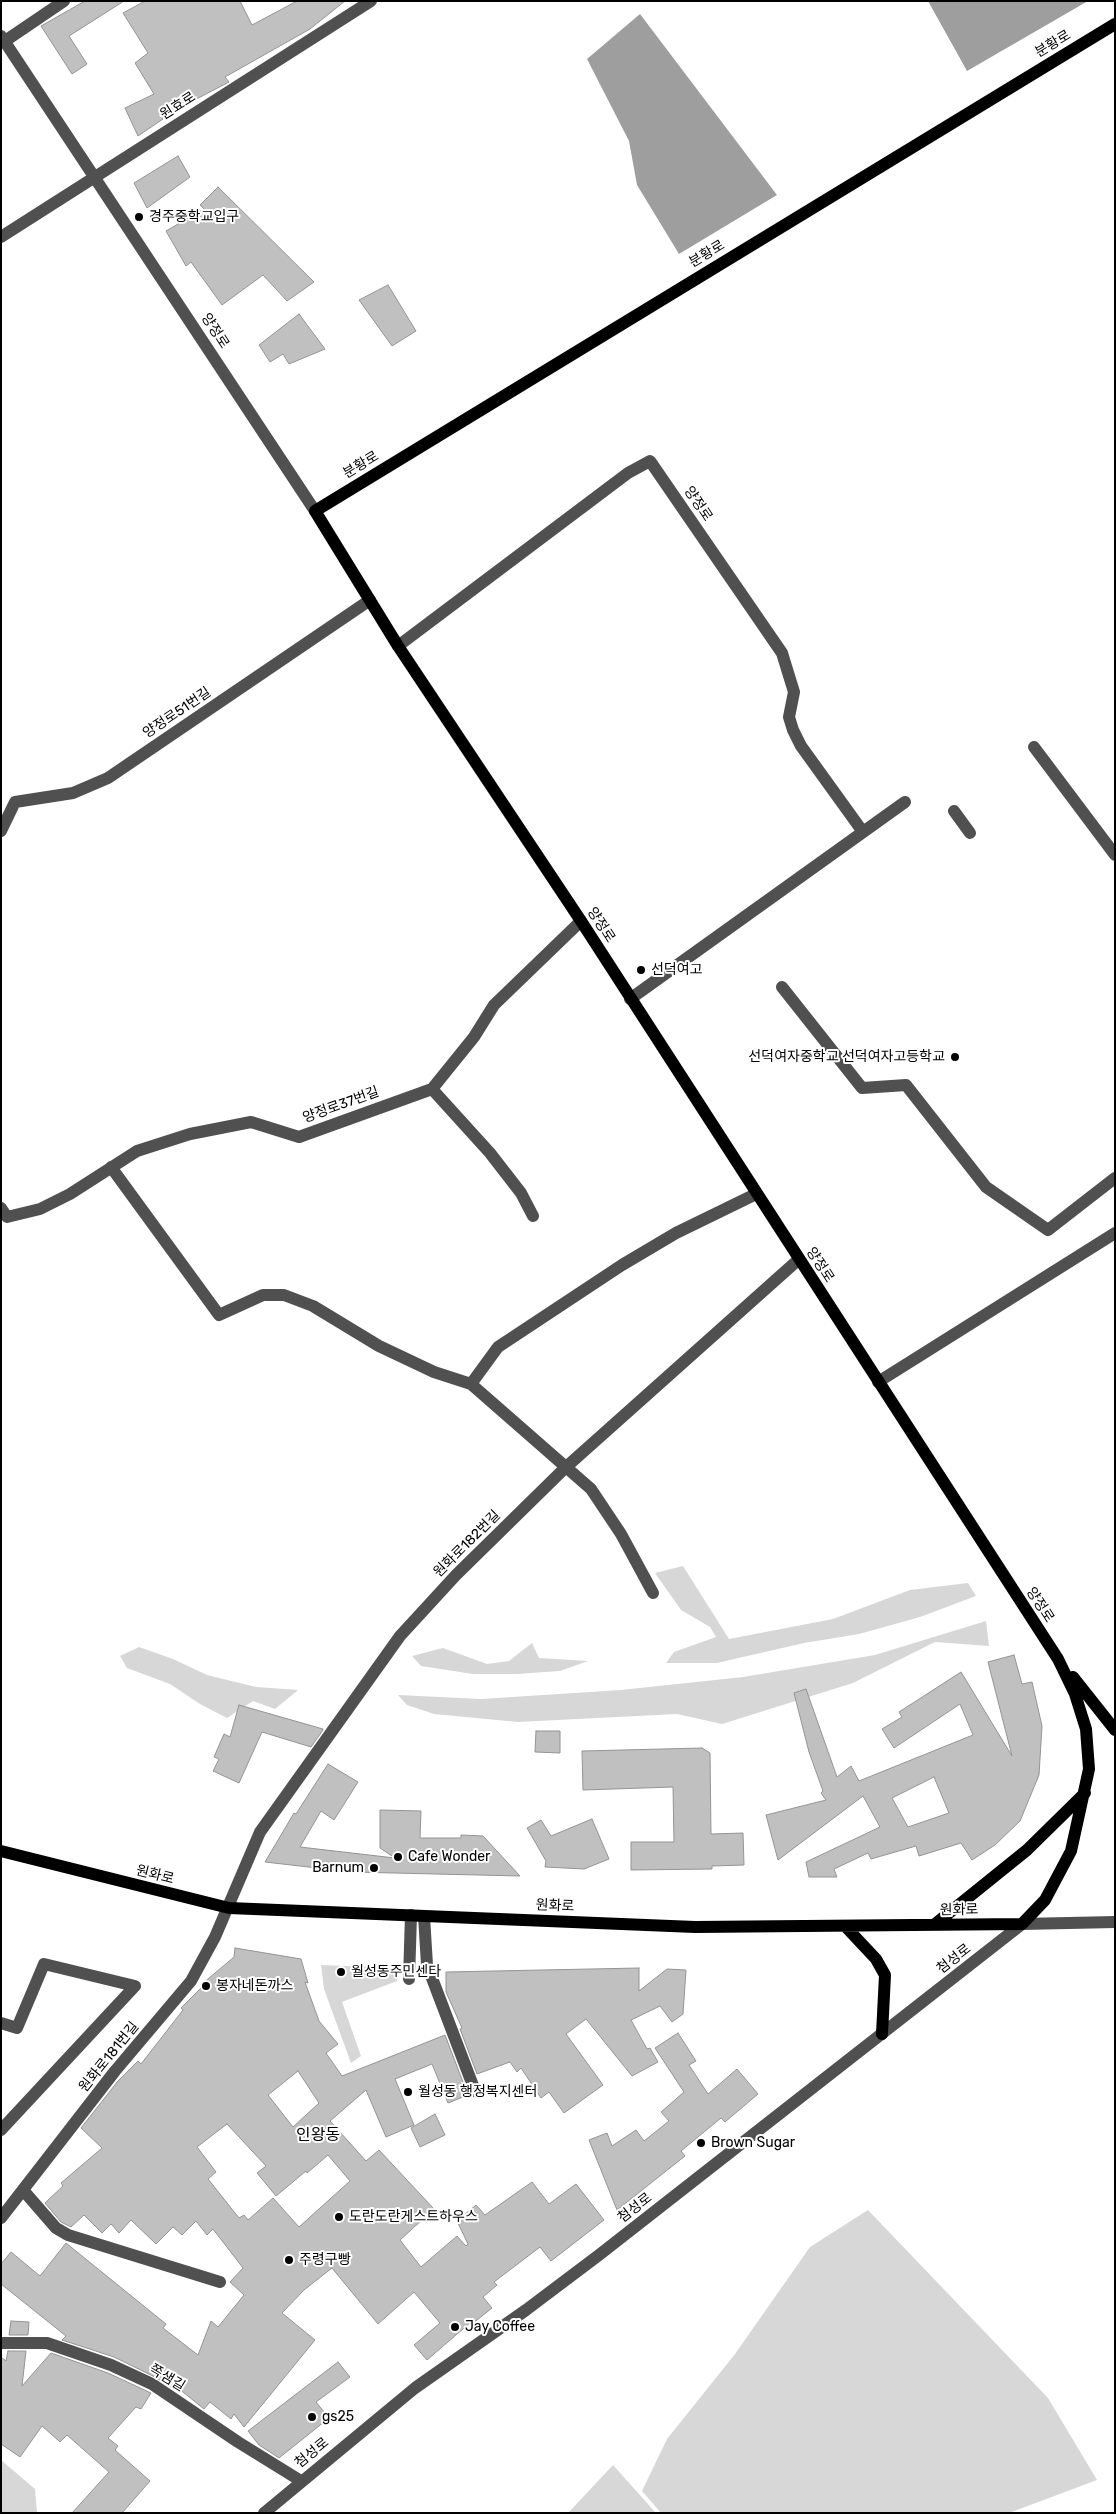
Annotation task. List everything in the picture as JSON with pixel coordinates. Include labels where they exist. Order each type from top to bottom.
[{"type":"main road","name":"분황로","points":[[315,511],[1115,24]]},
{"type":"main road","name":"양정로","points":[[315,511],[398,646],[581,921],[798,1260],[1058,1659],[1075,1694],[1086,1730],[1089,1769],[1071,1851],[1045,1900],[1022,1924]]},
{"type":"main road","points":[[1058,1659],[1115,1730]]},
{"type":"main road","points":[[934,1925],[1027,1850],[1085,1794]]},
{"type":"main road","name":"원화로","points":[[1,1851],[229,1908],[695,1927],[1022,1924]]},
{"type":"main road","points":[[845,1926],[876,1959],[885,1976],[882,2034]]},
{"type":"street","points":[[3,39],[64,1]]},
{"type":"street","name":"원효로","points":[[1,236],[95,177],[352,6],[371,1]]},
{"type":"street","name":"양정로","points":[[3,39],[315,511]]},
{"type":"street","name":"양정로","points":[[398,646],[628,473],[650,460],[782,653],[794,692],[789,717],[793,730],[801,746],[864,832]]},
{"type":"street","name":"양정로51번길","points":[[1,831],[15,802],[72,793],[108,778],[370,600]]},
{"type":"street","points":[[1034,747],[1115,855]]},
{"type":"street","points":[[630,999],[905,802]]},
{"type":"street","points":[[954,811],[970,833]]},
{"type":"street","points":[[533,1216],[521,1193],[490,1153],[432,1089],[474,1037],[494,1005],[581,921]]},
{"type":"street","points":[[782,987],[862,1088],[906,1084],[986,1187],[1048,1230],[1115,1178]]},
{"type":"street","name":"양정로37번길","points":[[1,1208],[7,1217],[40,1209],[70,1194],[137,1150],[190,1134],[251,1122],[299,1136],[432,1089]]},
{"type":"street","points":[[111,1168],[220,1315],[264,1295],[284,1295],[312,1306],[395,1353],[434,1372],[471,1384],[590,1489],[621,1534],[653,1593]]},
{"type":"street","points":[[471,1384],[498,1346],[622,1265],[676,1233],[756,1194]]},
{"type":"street","points":[[878,1382],[1115,1233]]},
{"type":"street","name":"원화로182번길","points":[[229,1908],[260,1832],[400,1636],[456,1575],[565,1468],[798,1260]]},
{"type":"street","name":"원화로181번길","points":[[1,2218],[115,2071],[191,1981],[229,1908]]},
{"type":"street","points":[[410,1979],[417,1915]]},
{"type":"street","points":[[417,1915],[427,1965],[475,2092]]},
{"type":"street","name":"원화로","points":[[1022,1924],[1115,1922]]},
{"type":"street","name":"첨성로","points":[[264,2513],[415,2388],[526,2310],[598,2255],[1022,1924]]},
{"type":"street","points":[[1,2023],[17,2028],[44,1964],[135,1986],[1,2130]]},
{"type":"street","points":[[23,2190],[56,2228],[68,2235],[220,2282]]},
{"type":"street","name":"쪽샘길","points":[[1,2343],[47,2343],[111,2365],[152,2384],[238,2442],[301,2481]]},
{"type":"shaded area","points":[[928,1],[1088,1],[967,71]]},
{"type":"shaded area","points":[[640,14],[777,195],[679,254],[637,185],[629,141],[587,59]]},
{"type":"shaded area","points":[[683,1566],[729,1639],[833,1619],[910,1590],[968,1583],[976,1596],[920,1617],[859,1634],[804,1643],[717,1663],[666,1663],[674,1652],[716,1637],[710,1627],[681,1610],[655,1573]]},
{"type":"shaded area","points":[[986,1621],[989,1646],[935,1642],[853,1683],[722,1724],[677,1714],[518,1722],[434,1714],[407,1705],[398,1695],[481,1699],[621,1690],[743,1677],[875,1655]]},
{"type":"shaded area","points":[[532,1643],[539,1658],[588,1661],[560,1671],[517,1674],[473,1674],[421,1666],[412,1656],[443,1648],[487,1664],[509,1661]]},
{"type":"shaded area","points":[[139,1647],[173,1659],[207,1675],[256,1687],[298,1690],[275,1709],[253,1701],[227,1718],[200,1704],[170,1684],[127,1668],[120,1656]]},
{"type":"shaded area","points":[[321,1965],[396,1968],[397,1981],[342,2002],[361,2056],[351,2063],[324,1989]]},
{"type":"shaded area","points":[[868,2210],[1048,2398],[1097,2480],[1009,2513],[661,2513],[642,2491],[667,2439],[735,2354],[810,2247]]},
{"type":"shaded area","points":[[1,2460],[35,2489],[37,2513],[1,2513]]},
{"type":"shaded area","points":[[613,2465],[656,2513],[568,2513]]},
{"type":"building","points":[[85,1],[124,1],[69,36],[87,64],[72,74],[41,26]]},
{"type":"building","points":[[145,1],[240,1],[252,25],[297,1],[345,1],[310,29],[225,77],[229,82],[162,117],[163,119],[138,136],[125,108],[154,94],[135,63],[148,53],[123,13]]},
{"type":"building","points":[[178,156],[190,177],[147,208],[134,183]]},
{"type":"building","points":[[218,187],[314,282],[287,301],[263,275],[222,305],[191,262],[186,266],[166,231],[204,209],[200,205]]},
{"type":"building","points":[[388,285],[416,331],[392,346],[359,300]]},
{"type":"building","points":[[299,314],[325,349],[289,364],[283,354],[270,362],[259,345]]},
{"type":"building","points":[[1014,1655],[1022,1684],[1032,1682],[1042,1726],[1039,1775],[1020,1821],[995,1845],[972,1860],[961,1843],[919,1856],[916,1846],[871,1859],[868,1853],[834,1869],[837,1877],[809,1877],[806,1862],[880,1827],[863,1796],[778,1860],[766,1815],[826,1800],[821,1793],[823,1791],[809,1752],[794,1693],[806,1689],[837,1777],[851,1766],[859,1781],[973,1735],[960,1704],[894,1748],[882,1729],[902,1717],[899,1712],[961,1672],[1012,1756],[988,1662]],"holes":[[[934,1777],[949,1813],[908,1827],[892,1798]]]},
{"type":"building","points":[[239,1705],[323,1730],[311,1747],[262,1732],[239,1783],[213,1771],[219,1759],[214,1757],[224,1734],[230,1737]]},
{"type":"building","points":[[536,1731],[560,1731],[560,1753],[535,1752]]},
{"type":"building","points":[[702,1748],[710,1753],[711,1834],[743,1833],[744,1865],[712,1866],[712,1869],[631,1870],[631,1842],[674,1842],[673,1787],[583,1790],[582,1751]]},
{"type":"building","points":[[328,1764],[358,1782],[334,1820],[321,1811],[300,1847],[395,1858],[380,1848],[380,1810],[421,1811],[420,1838],[461,1838],[461,1835],[483,1836],[520,1876],[352,1872],[265,1862],[294,1813],[296,1814]]},
{"type":"building","points":[[592,1819],[609,1859],[584,1869],[545,1867],[546,1861],[527,1828],[541,1820],[551,1836]]},
{"type":"building","points":[[235,1948],[301,1959],[308,1983],[305,1982],[319,2021],[338,2044],[326,2053],[342,2076],[445,2035],[468,2095],[448,2103],[432,2064],[395,2079],[414,2125],[386,2137],[366,2090],[330,2121],[366,2161],[379,2150],[434,2209],[400,2240],[421,2267],[457,2236],[466,2246],[468,2244],[457,2221],[476,2205],[485,2215],[532,2182],[549,2204],[576,2184],[604,2220],[551,2261],[540,2247],[494,2282],[497,2285],[483,2297],[492,2308],[472,2324],[471,2322],[427,2360],[414,2345],[440,2323],[414,2292],[378,2324],[332,2268],[304,2290],[282,2313],[315,2340],[244,2427],[234,2414],[231,2419],[210,2402],[204,2409],[178,2388],[177,2391],[155,2377],[114,2357],[62,2340],[66,2336],[1,2284],[1,2264],[11,2252],[40,2276],[66,2243],[166,2324],[163,2328],[198,2355],[211,2321],[218,2327],[244,2295],[230,2282],[243,2268],[213,2229],[207,2235],[196,2221],[182,2235],[173,2227],[156,2244],[131,2220],[119,2233],[111,2224],[102,2233],[84,2215],[71,2227],[61,2222],[45,2203],[63,2186],[61,2183],[102,2148],[81,2128],[118,2081],[138,2061],[141,2064],[183,2010],[181,2008],[203,1986],[202,1984],[234,1957]],"holes":[[[298,2071],[319,2103],[293,2127],[268,2095]],[[227,2124],[266,2166],[257,2173],[276,2196],[328,2155],[350,2181],[299,2227],[273,2198],[248,2220],[244,2215],[239,2218],[208,2179],[216,2172],[197,2147]]]},
{"type":"building","points":[[639,1968],[639,1991],[667,1969],[686,1970],[683,2014],[672,2022],[660,2006],[631,2020],[647,2049],[650,2048],[658,2062],[632,2076],[586,2019],[566,2034],[603,2085],[564,2113],[549,2092],[541,2098],[521,2068],[517,2072],[510,2062],[477,2074],[460,2029],[462,2028],[446,1992],[446,1972]]},
{"type":"building","points":[[678,2033],[696,2061],[689,2065],[708,2094],[737,2069],[758,2094],[725,2122],[721,2118],[681,2151],[685,2156],[617,2210],[589,2140],[607,2133],[612,2146],[636,2130],[644,2141],[669,2121],[661,2112],[684,2092],[655,2048]]},
{"type":"building","points":[[435,2114],[445,2135],[420,2147],[411,2128]]},
{"type":"building","points":[[11,2321],[29,2322],[28,2335],[9,2335]]},
{"type":"building","points":[[8,2351],[26,2351],[22,2386],[51,2353],[108,2373],[151,2393],[141,2409],[136,2407],[108,2438],[118,2446],[115,2450],[150,2481],[122,2513],[72,2513],[109,2472],[67,2435],[60,2442],[42,2426],[20,2457],[1,2444],[1,2357],[6,2361]]},
{"type":"building","points":[[338,2362],[350,2377],[316,2402],[329,2418],[279,2458],[259,2445],[248,2431]]},
{"type":"place","name":"경주중학교입구","points":[[139,217]]},
{"type":"place","name":"선덕여고","points":[[641,970]]},
{"type":"place","name":"선덕여자중학교 선덕여자고등학교","points":[[955,1057]]},
{"type":"place","name":"Cafe Wonder","points":[[398,1857]]},
{"type":"place","name":"Barnum","points":[[374,1868]]},
{"type":"place","name":"월성동주민센타","points":[[341,1972]]},
{"type":"place","name":"봉자네돈까스","points":[[206,1986]]},
{"type":"place","name":"월성동 행정복지센터","points":[[408,2092]]},
{"type":"place","name":"Brown Sugar","points":[[701,2143]]},
{"type":"place","name":"도란도란게스트하우스","points":[[339,2217]]},
{"type":"place","name":"주령구빵","points":[[289,2260]]},
{"type":"place","name":"Jay Coffee","points":[[455,2327]]},
{"type":"place","name":"gs25","points":[[312,2417]]},
{"type":"district","name":"인왕동","points":[[318,2135]]}]
